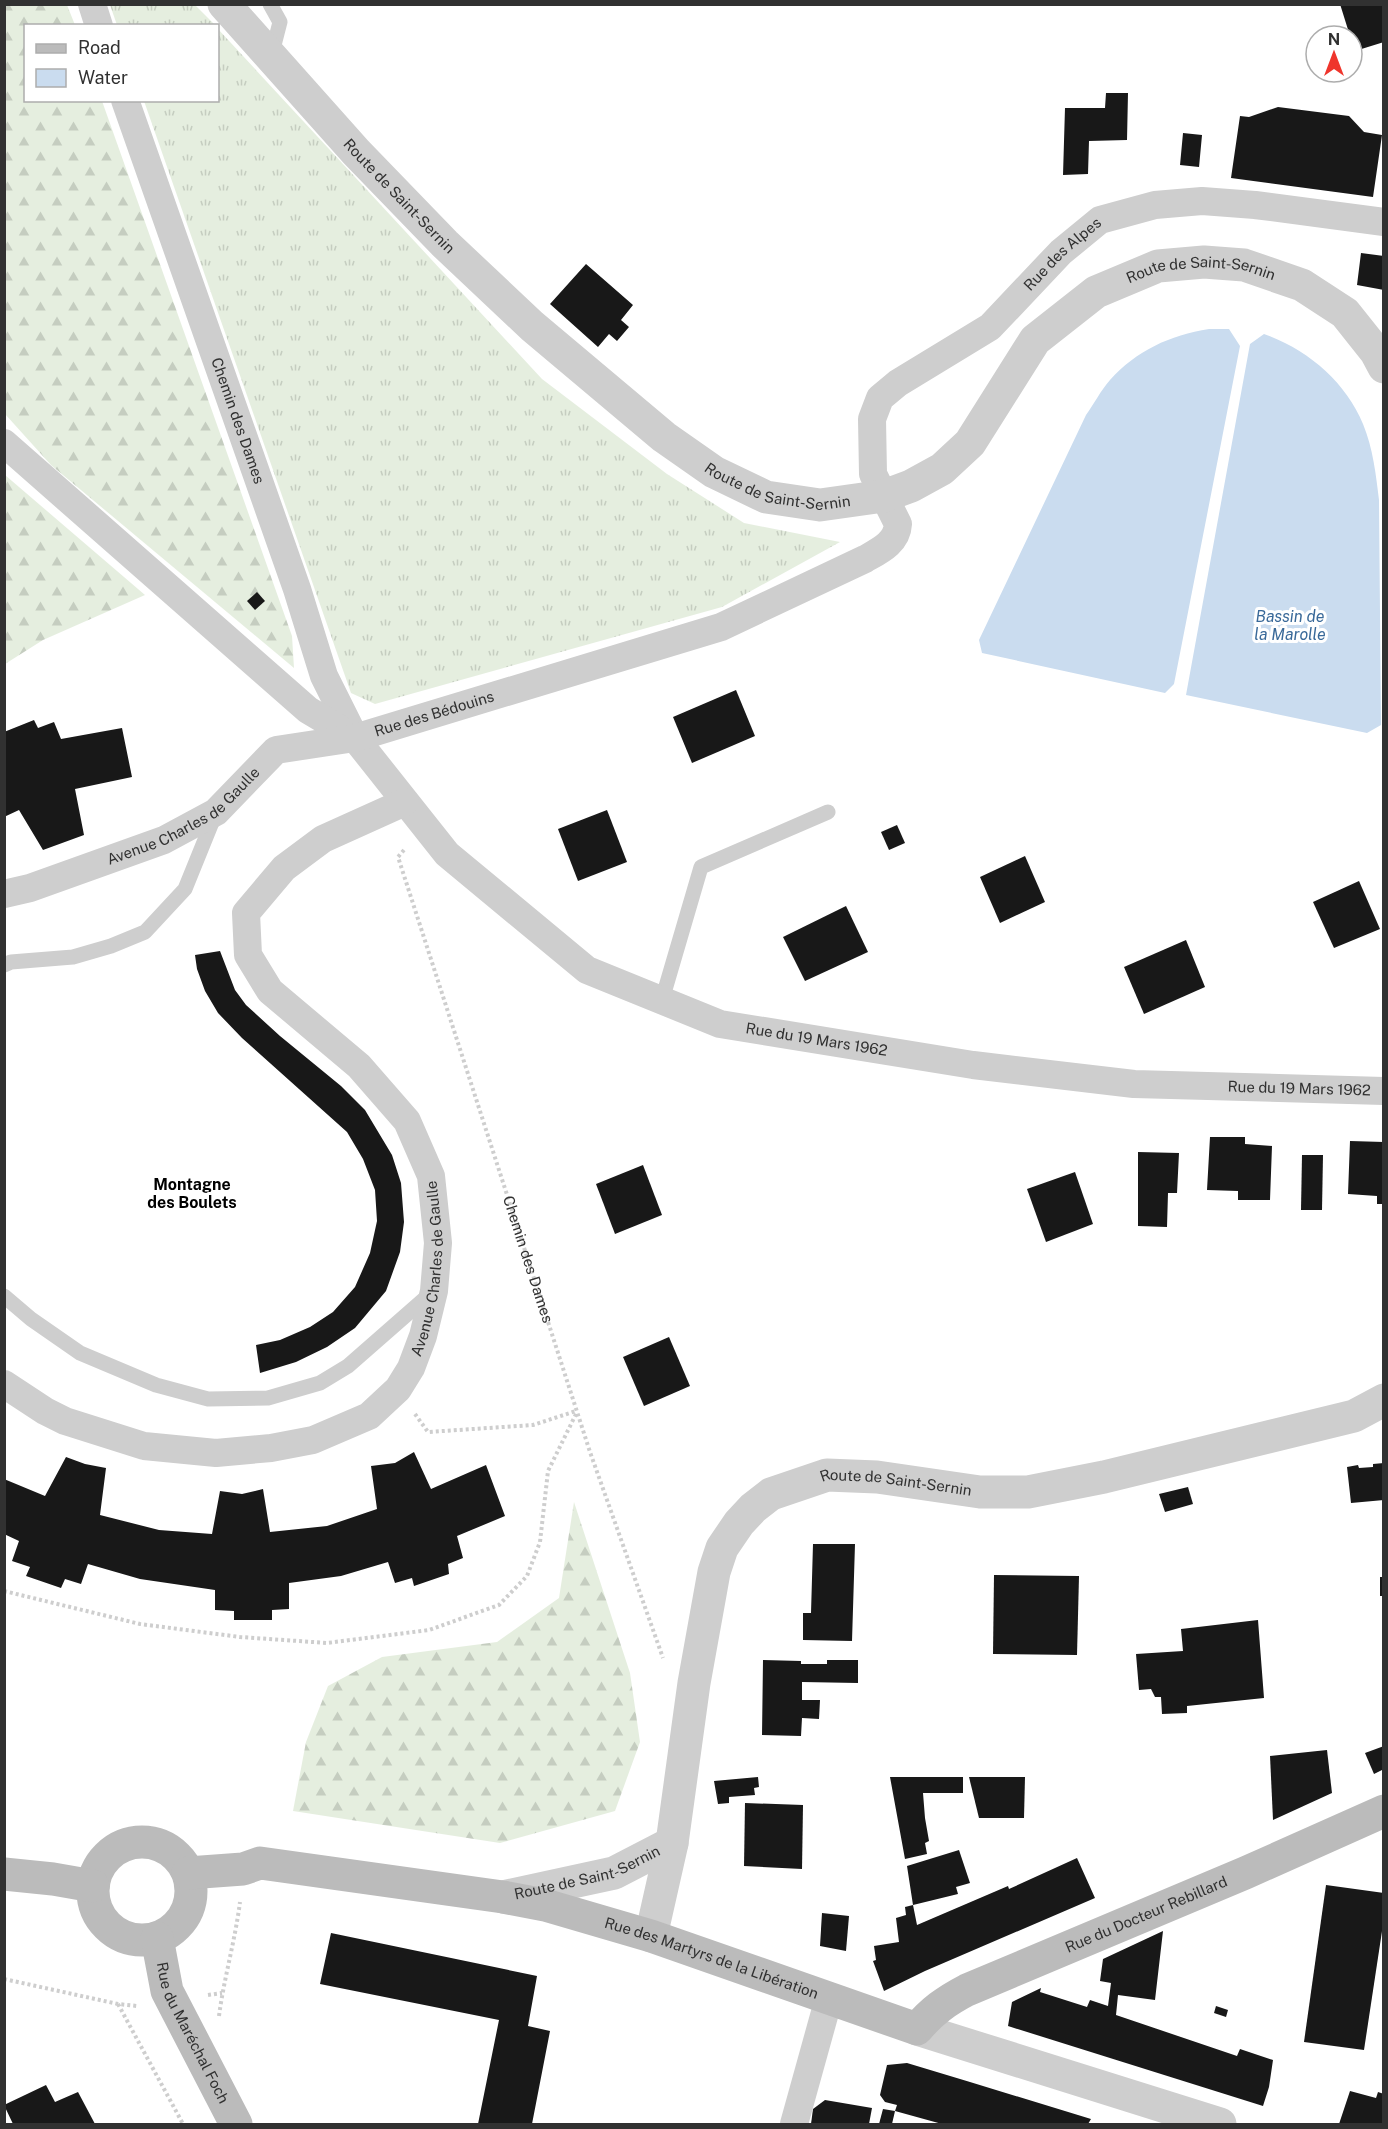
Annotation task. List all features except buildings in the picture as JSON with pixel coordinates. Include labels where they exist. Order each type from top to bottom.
[{"type":"main road","name":"Rue du Docteur Rebillard","points":[[917,2029],[943,2002],[967,1990],[1245,1873],[1383,1811]]},
{"type":"main road","points":[[135,1843],[151,1843],[166,1849],[179,1859],[188,1873],[191,1888],[190,1904],[183,1919],[172,1930],[157,1938],[141,1940],[125,1937],[111,1929],[100,1917],[94,1902],[93,1886],[98,1870],[107,1857],[120,1848],[135,1843]]},
{"type":"main road","name":"Rue des Martyrs de la Libération","points":[[188,1873],[243,1869],[260,1863],[545,1905],[651,1936],[917,2029]]},
{"type":"main road","points":[[4,1874],[93,1886]]},
{"type":"main road","name":"Rue du Maréchal Foch","points":[[157,1938],[167,1991],[236,2124]]},
{"type":"street","points":[[92,4],[98,24]]},
{"type":"street","name":"Route de Saint-Sernin","points":[[224,4],[356,152],[445,244],[532,326],[664,437],[714,472],[766,497],[820,505],[884,496],[911,486],[942,469],[970,442],[1035,340],[1096,292],[1158,266],[1204,262],[1244,266],[1302,285],[1345,313],[1376,352],[1383,367]]},
{"type":"street","name":"Chemin des Dames","points":[[126,102],[297,589],[324,676],[355,738]]},
{"type":"street","name":"Rue des Alpes","points":[[884,496],[873,474],[871,450],[872,419],[880,398],[898,383],[990,327],[1061,252],[1100,220],[1155,205],[1202,201],[1255,205],[1383,222]]},
{"type":"street","name":"Rue des Bédouins","points":[[4,443],[308,710],[355,738],[721,627],[865,559],[887,546],[898,532],[898,524],[884,496]]},
{"type":"street","name":"Rue du 19 Mars 1962","points":[[355,738],[447,854],[587,970],[720,1024],[973,1065],[1134,1084],[1383,1091]]},
{"type":"street","name":"Avenue Charles de Gaulle","points":[[4,894],[30,888],[165,840],[216,812],[276,750],[355,738]]},
{"type":"street","name":"Avenue Charles de Gaulle","points":[[4,1384],[45,1411],[133,1443],[216,1453],[271,1448],[313,1440],[369,1416],[398,1389],[411,1368],[419,1347],[434,1291],[438,1243],[431,1176],[407,1121],[359,1066],[270,990],[248,955],[246,913],[284,868],[323,839],[405,802]]},
{"type":"street","name":"Route de Saint-Sernin","points":[[651,1936],[672,1844],[694,1683],[712,1584],[722,1548],[739,1523],[771,1494],[827,1475],[877,1477],[980,1492],[1028,1492],[1104,1477],[1354,1416],[1383,1400]]},
{"type":"street","name":"Route de Saint-Sernin","points":[[503,1897],[614,1873],[672,1844]]},
{"type":"street","points":[[794,2124],[829,1998]]},
{"type":"street","name":"Rue des Martyrs de la Libération","points":[[917,2029],[1220,2124]]},
{"type":"lane","points":[[270,4],[280,22],[271,57]]},
{"type":"lane","points":[[4,965],[11,962],[73,957],[111,946],[145,932],[185,889],[216,812]]},
{"type":"lane","points":[[662,1000],[701,867],[828,812]]},
{"type":"lane","points":[[4,1296],[31,1319],[80,1353],[156,1385],[208,1400],[268,1398],[320,1383],[348,1366],[434,1291]]},
{"type":"path","name":"Chemin des Dames","points":[[425,827],[398,857],[577,1411],[668,1671],[694,1683]]},
{"type":"path","points":[[398,1389],[428,1432],[533,1425],[577,1411]]},
{"type":"path","points":[[4,1591],[140,1624],[240,1637],[327,1642],[429,1630],[499,1605],[527,1576],[540,1542],[548,1471],[577,1411]]},
{"type":"path","points":[[218,2024],[222,1993],[233,1952],[243,1869]]},
{"type":"path","points":[[4,1979],[118,2004],[141,2006]]},
{"type":"path","points":[[118,2004],[183,2124]]},
{"type":"green space","points":[[5,5],[67,5],[75,24],[24,24],[24,102],[102,102],[292,636],[294,668],[51,465],[5,414]]},
{"type":"green space","points":[[110,5],[195,5],[214,24],[117,24]]},
{"type":"green space","points":[[219,30],[542,379],[667,474],[744,523],[840,542],[722,607],[375,704],[351,693],[144,102],[219,102]]},
{"type":"green space","points":[[5,475],[145,595],[43,640],[5,664]]},
{"type":"green space","points":[[574,1502],[630,1673],[640,1742],[615,1811],[500,1843],[293,1811],[306,1742],[328,1686],[382,1657],[497,1642],[559,1598]]},
{"type":"water","points":[[1209,329],[1229,329],[1240,346],[1174,684],[1165,693],[982,653],[979,640],[1086,415],[1104,388],[1120,370],[1142,353],[1167,340]]},
{"type":"water","name":"Bassin de la Marolle","points":[[1264,334],[1295,348],[1336,381],[1356,409],[1369,442],[1379,500],[1381,725],[1367,733],[1186,695],[1250,344]]},
{"type":"district","name":"Montagne des Boulets","points":[[192,1193]]}]
